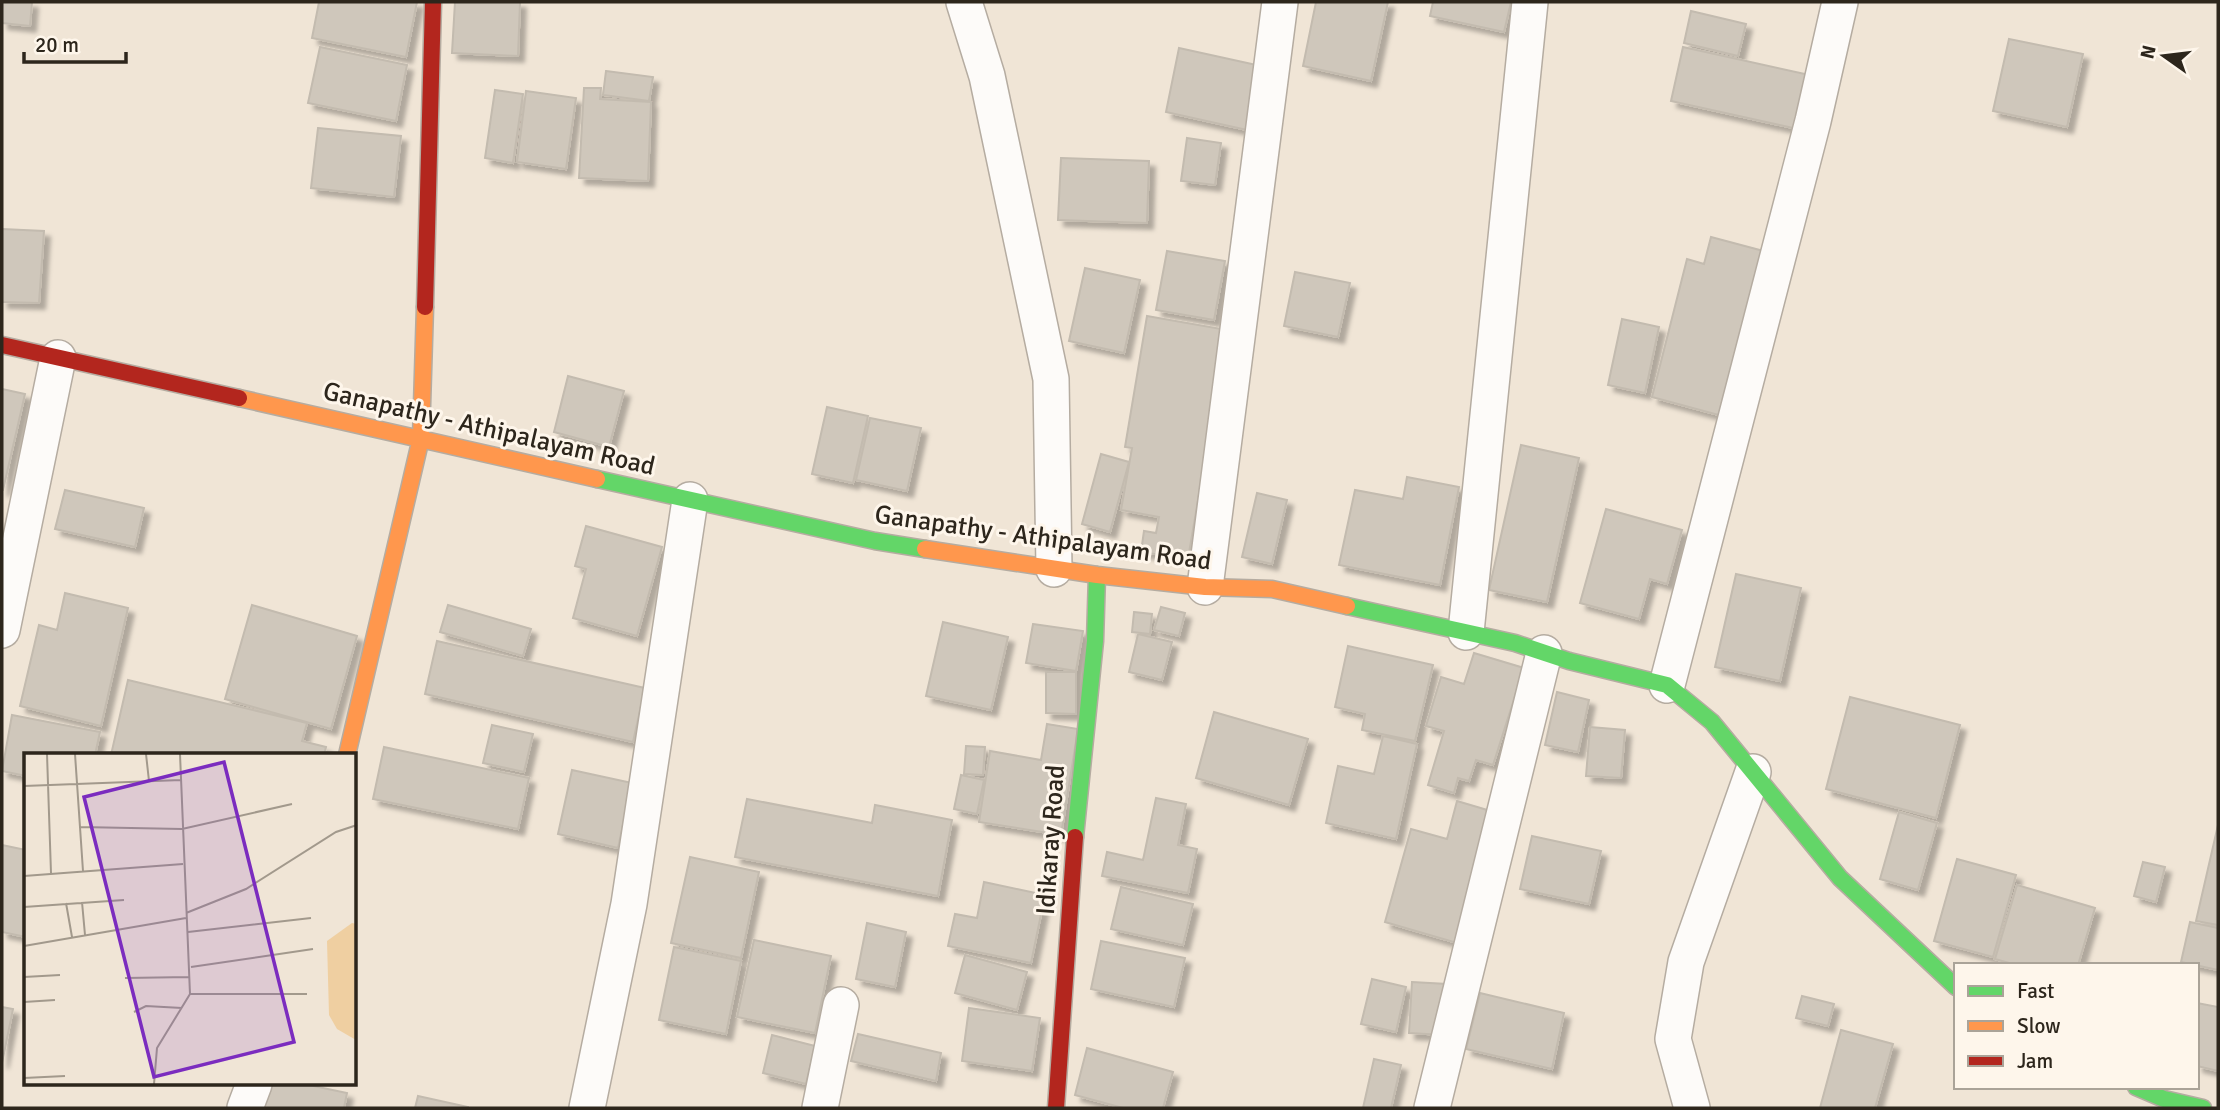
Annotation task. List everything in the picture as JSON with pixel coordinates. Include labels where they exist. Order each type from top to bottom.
[{"type":"main road","points":[[347,753],[421,438],[433,2]]},
{"type":"main road","name":"Ganapathy - Athipalayam Road","points":[[2,345],[875,541],[1097,575],[1205,587],[1272,589],[1466,632],[1667,685],[1712,722],[1840,878],[1954,986]]},
{"type":"main road","name":"Idikaray Road","points":[[1056,1108],[1078,790],[1095,641],[1097,575]]},
{"type":"main road","points":[[2141,1089],[2164,1099],[2203,1108]]},
{"type":"street","points":[[964,2],[987,76],[1051,379],[1054,569]]},
{"type":"street","points":[[1205,587],[1280,2]]},
{"type":"street","points":[[1466,632],[1531,2]]},
{"type":"street","points":[[1667,685],[1813,121],[1840,2]]},
{"type":"street","points":[[4,611],[58,358]]},
{"type":"street","points":[[587,1108],[628,904],[690,500]]},
{"type":"street","points":[[1432,1108],[1544,653]]},
{"type":"street","points":[[1692,1108],[1673,1039],[1686,962],[1754,772]]},
{"type":"street","points":[[820,1108],[841,1005]]},
{"type":"street","points":[[246,1108],[253,1086]]},
{"type":"building","points":[[2,2],[32,2],[30,26],[2,23]]},
{"type":"building","points":[[319,2],[417,2],[406,57],[312,38]]},
{"type":"building","points":[[455,2],[520,2],[518,56],[452,53]]},
{"type":"building","points":[[1316,2],[1388,2],[1371,81],[1303,66]]},
{"type":"building","points":[[1433,2],[1511,2],[1504,32],[1430,16]]},
{"type":"building","points":[[1691,11],[1746,24],[1738,56],[1684,43]]},
{"type":"building","points":[[2009,39],[2083,54],[2067,127],[1993,111]]},
{"type":"building","points":[[320,47],[407,65],[396,121],[308,103]]},
{"type":"building","points":[[1683,47],[1814,76],[1802,130],[1671,101]]},
{"type":"building","points":[[1179,48],[1261,66],[1247,130],[1166,112]]},
{"type":"building","points":[[606,71],[653,77],[649,101],[603,95]]},
{"type":"building","points":[[584,88],[601,88],[600,99],[651,102],[648,181],[579,178]]},
{"type":"building","points":[[495,90],[523,94],[513,163],[485,158]]},
{"type":"building","points":[[526,91],[576,98],[566,169],[517,162]]},
{"type":"building","points":[[318,128],[401,136],[394,197],[311,188]]},
{"type":"building","points":[[1187,138],[1221,143],[1215,185],[1181,181]]},
{"type":"building","points":[[1061,158],[1149,161],[1147,223],[1058,220]]},
{"type":"building","points":[[2,229],[44,231],[39,303],[2,302]]},
{"type":"building","points":[[1711,237],[1771,253],[1726,417],[1652,397],[1687,259],[1704,264]]},
{"type":"building","points":[[1167,251],[1225,261],[1214,320],[1156,310]]},
{"type":"building","points":[[1085,268],[1140,280],[1124,353],[1069,341]]},
{"type":"building","points":[[1295,272],[1350,283],[1338,337],[1284,326]]},
{"type":"building","points":[[1147,316],[1227,330],[1188,559],[1141,552],[1144,531],[1156,533],[1159,517],[1121,510],[1132,448],[1125,447]]},
{"type":"building","points":[[1622,319],[1659,327],[1645,393],[1608,385]]},
{"type":"building","points":[[568,376],[624,391],[609,447],[554,432]]},
{"type":"building","points":[[2,389],[25,394],[3,490],[2,490]]},
{"type":"building","points":[[827,407],[868,416],[853,483],[812,474]]},
{"type":"building","points":[[870,418],[921,428],[907,491],[856,480]]},
{"type":"building","points":[[1521,445],[1579,458],[1547,602],[1489,590]]},
{"type":"building","points":[[1101,454],[1129,462],[1110,532],[1082,524]]},
{"type":"building","points":[[1407,477],[1459,487],[1440,585],[1339,565],[1355,490],[1403,499]]},
{"type":"building","points":[[65,490],[144,508],[135,547],[55,529]]},
{"type":"building","points":[[1257,493],[1287,500],[1272,564],[1242,557]]},
{"type":"building","points":[[1606,509],[1682,530],[1667,584],[1650,579],[1639,619],[1580,603]]},
{"type":"building","points":[[586,526],[662,547],[637,636],[573,618],[586,569],[575,566]]},
{"type":"building","points":[[1736,574],[1801,588],[1780,681],[1715,667]]},
{"type":"building","points":[[65,593],[128,608],[101,726],[20,706],[39,625],[57,630]]},
{"type":"building","points":[[252,605],[357,636],[331,729],[225,699]]},
{"type":"building","points":[[448,605],[531,629],[523,656],[440,632]]},
{"type":"building","points":[[1161,607],[1185,613],[1179,636],[1154,630]]},
{"type":"building","points":[[1134,612],[1152,614],[1150,634],[1132,632]]},
{"type":"building","points":[[943,622],[1008,637],[991,710],[926,696]]},
{"type":"building","points":[[1033,624],[1083,631],[1076,671],[1026,663]]},
{"type":"building","points":[[1138,634],[1172,642],[1162,680],[1129,672]]},
{"type":"building","points":[[437,641],[645,688],[633,742],[425,694]]},
{"type":"building","points":[[1348,646],[1433,665],[1415,741],[1362,730],[1365,714],[1335,707]]},
{"type":"building","points":[[1474,653],[1524,668],[1493,765],[1476,760],[1469,781],[1458,778],[1454,793],[1428,785],[1444,731],[1426,726],[1441,677],[1464,684]]},
{"type":"building","points":[[1046,672],[1076,672],[1076,714],[1046,713]]},
{"type":"building","points":[[128,680],[307,723],[302,741],[326,747],[324,753],[111,753]]},
{"type":"building","points":[[1557,692],[1589,700],[1578,752],[1545,745]]},
{"type":"building","points":[[1850,697],[1960,725],[1936,818],[1826,789]]},
{"type":"building","points":[[1214,712],[1308,739],[1289,805],[1196,778]]},
{"type":"building","points":[[12,715],[100,732],[95,753],[24,753],[24,776],[2,771]]},
{"type":"building","points":[[1047,724],[1078,729],[1061,835],[979,822],[990,751],[1041,760]]},
{"type":"building","points":[[492,725],[533,734],[524,772],[483,763]]},
{"type":"building","points":[[1590,727],[1625,730],[1621,778],[1586,776]]},
{"type":"building","points":[[1383,736],[1417,744],[1396,839],[1326,823],[1338,766],[1374,774]]},
{"type":"building","points":[[966,746],[985,747],[983,775],[964,774]]},
{"type":"building","points":[[384,747],[529,778],[518,829],[373,799]]},
{"type":"building","points":[[572,770],[632,783],[618,848],[558,834]]},
{"type":"building","points":[[961,775],[984,780],[977,814],[954,809]]},
{"type":"building","points":[[1156,798],[1186,804],[1178,845],[1197,849],[1188,893],[1102,876],[1107,852],[1143,860]]},
{"type":"building","points":[[747,799],[872,823],[875,805],[952,820],[938,896],[735,857]]},
{"type":"building","points":[[1457,801],[1494,812],[1457,943],[1385,922],[1411,829],[1447,839]]},
{"type":"building","points":[[1899,812],[1937,823],[1918,890],[1880,879]]},
{"type":"building","points":[[2218,825],[2218,925],[2196,921]]},
{"type":"building","points":[[1532,836],[1601,851],[1589,904],[1520,889]]},
{"type":"building","points":[[2,845],[24,850],[24,937],[2,932]]},
{"type":"building","points":[[690,857],[759,872],[741,958],[671,943]]},
{"type":"building","points":[[1957,859],[2016,875],[1993,957],[1934,941]]},
{"type":"building","points":[[2143,862],[2165,867],[2156,902],[2134,896]]},
{"type":"building","points":[[984,882],[1045,895],[1031,963],[948,946],[955,914],[977,918]]},
{"type":"building","points":[[2017,885],[2095,908],[2079,963],[2009,963],[1995,959]]},
{"type":"building","points":[[1121,887],[1193,904],[1183,945],[1111,929]]},
{"type":"building","points":[[2190,922],[2218,928],[2218,970],[2199,966],[2199,963],[2181,962]]},
{"type":"building","points":[[867,923],[906,932],[895,987],[856,979]]},
{"type":"building","points":[[754,940],[831,956],[815,1033],[737,1017]]},
{"type":"building","points":[[1101,941],[1185,958],[1174,1007],[1091,989]]},
{"type":"building","points":[[674,947],[741,961],[726,1034],[659,1020]]},
{"type":"building","points":[[965,955],[1027,972],[1017,1010],[955,993]]},
{"type":"building","points":[[1372,979],[1406,987],[1396,1032],[1361,1024]]},
{"type":"building","points":[[1412,982],[1447,984],[1444,1035],[1409,1033]]},
{"type":"building","points":[[1480,993],[1564,1013],[1552,1069],[1466,1049]]},
{"type":"building","points":[[1802,996],[1834,1004],[1828,1026],[1796,1018]]},
{"type":"building","points":[[2199,1003],[2218,1007],[2218,1071],[2199,1066]]},
{"type":"building","points":[[2,1007],[13,1009],[2,1063]]},
{"type":"building","points":[[969,1008],[1040,1018],[1032,1071],[962,1061]]},
{"type":"building","points":[[1841,1030],[1893,1044],[1875,1108],[1820,1108]]},
{"type":"building","points":[[858,1034],[941,1053],[936,1081],[851,1061]]},
{"type":"building","points":[[772,1035],[815,1046],[806,1084],[763,1073]]},
{"type":"building","points":[[1087,1048],[1173,1072],[1163,1108],[1123,1108],[1075,1095]]},
{"type":"building","points":[[1374,1059],[1401,1065],[1391,1108],[1363,1108]]},
{"type":"building","points":[[258,1086],[314,1086],[347,1093],[344,1108],[252,1108]]},
{"type":"building","points":[[418,1096],[468,1107],[468,1108],[415,1108]]},
{"type":"traffic: fast","points":[[597,479],[875,541],[925,549]]},
{"type":"traffic: fast","points":[[1075,837],[1095,641],[1097,575]]},
{"type":"traffic: fast","points":[[1347,606],[1515,643],[1569,661],[1667,685],[1712,722],[1840,878],[1954,985]]},
{"type":"traffic: fast","points":[[2141,1089],[2164,1099],[2203,1108]]},
{"type":"traffic: slow","points":[[347,753],[421,438],[425,307]]},
{"type":"traffic: slow","points":[[239,398],[597,479]]},
{"type":"traffic: slow","points":[[925,549],[1097,575],[1205,587],[1272,589],[1347,606]]},
{"type":"traffic: jam","points":[[425,307],[433,2]]},
{"type":"traffic: jam","points":[[2,345],[239,398]]},
{"type":"traffic: jam","points":[[1056,1108],[1075,837]]}]
